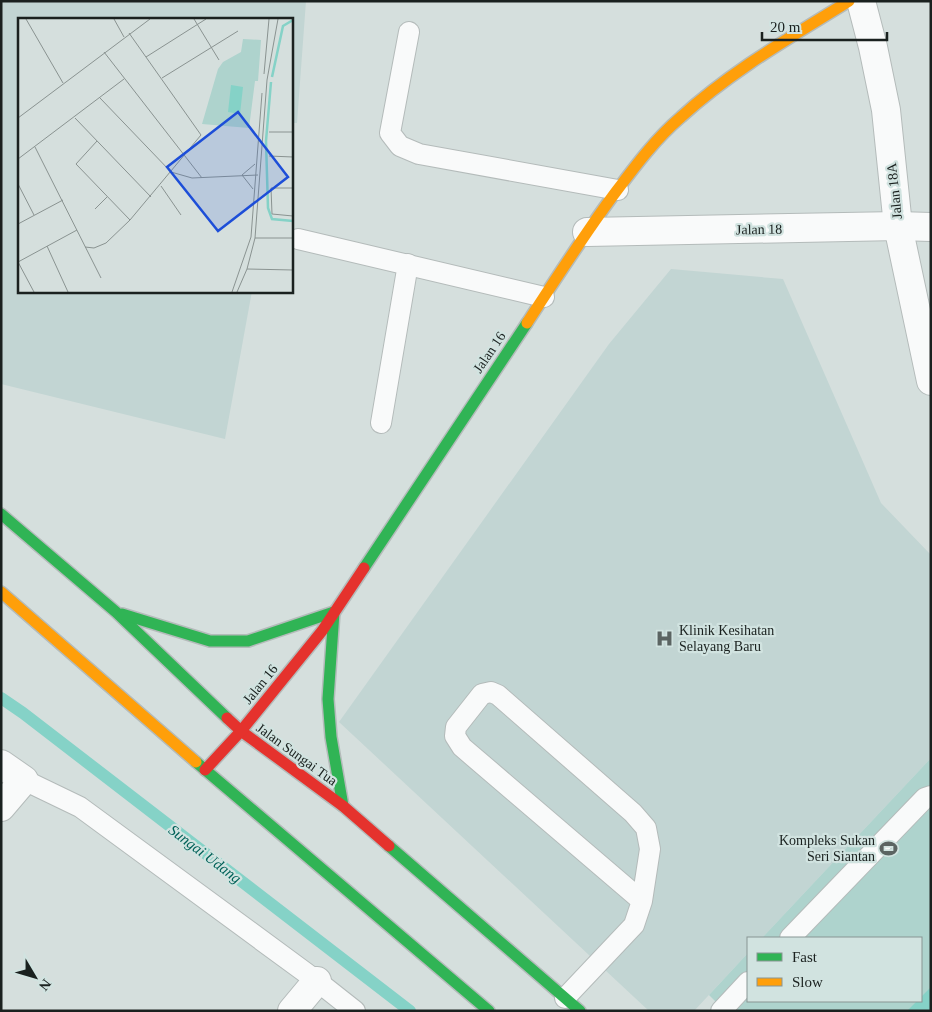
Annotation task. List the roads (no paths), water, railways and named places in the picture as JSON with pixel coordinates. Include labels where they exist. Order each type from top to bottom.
[{"type":"main road","name":"Jalan 16","points":[[205,770],[241,731],[322,631],[587,232],[656,143],[679,118],[700,100],[759,56],[848,1]]},
{"type":"main road","name":"Jalan Sungai Tua","points":[[1,514],[116,612],[241,731],[343,806],[573,1006]]},
{"type":"main road","points":[[1,592],[205,770],[490,1011]]},
{"type":"main road","points":[[116,612],[210,641],[248,641],[334,612],[328,699],[330,737],[343,806]]},
{"type":"street","name":"Jalan 18A","points":[[861,1],[886,110],[898,226],[931,380]]},
{"type":"street","name":"Jalan 18","points":[[587,232],[931,227]]},
{"type":"street","points":[[1,764],[24,780],[1,807]]},
{"type":"street","points":[[292,1011],[317,981]]},
{"type":"lane","points":[[409,32],[390,133],[400,146],[419,154],[618,190]]},
{"type":"lane","points":[[298,240],[544,297]]},
{"type":"lane","points":[[381,423],[408,264]]},
{"type":"lane","points":[[573,1006],[634,925],[642,901],[650,849],[646,828],[633,813],[498,695],[491,692],[482,694],[456,727],[455,736],[462,747],[642,901]]},
{"type":"lane","points":[[24,780],[80,807],[355,1011]]},
{"type":"lane","points":[[791,937],[925,798],[931,796]]},
{"type":"lane","points":[[721,1011],[747,983]]},
{"type":"waterway","name":"Sungai Udang","points":[[1,698],[410,1011]]},
{"type":"place","name":"Klinik Kesihatan Selayang Baru","points":[[665,638]]},
{"type":"place","name":"Kompleks Sukan Seri Siantan","points":[[889,848]]}]
